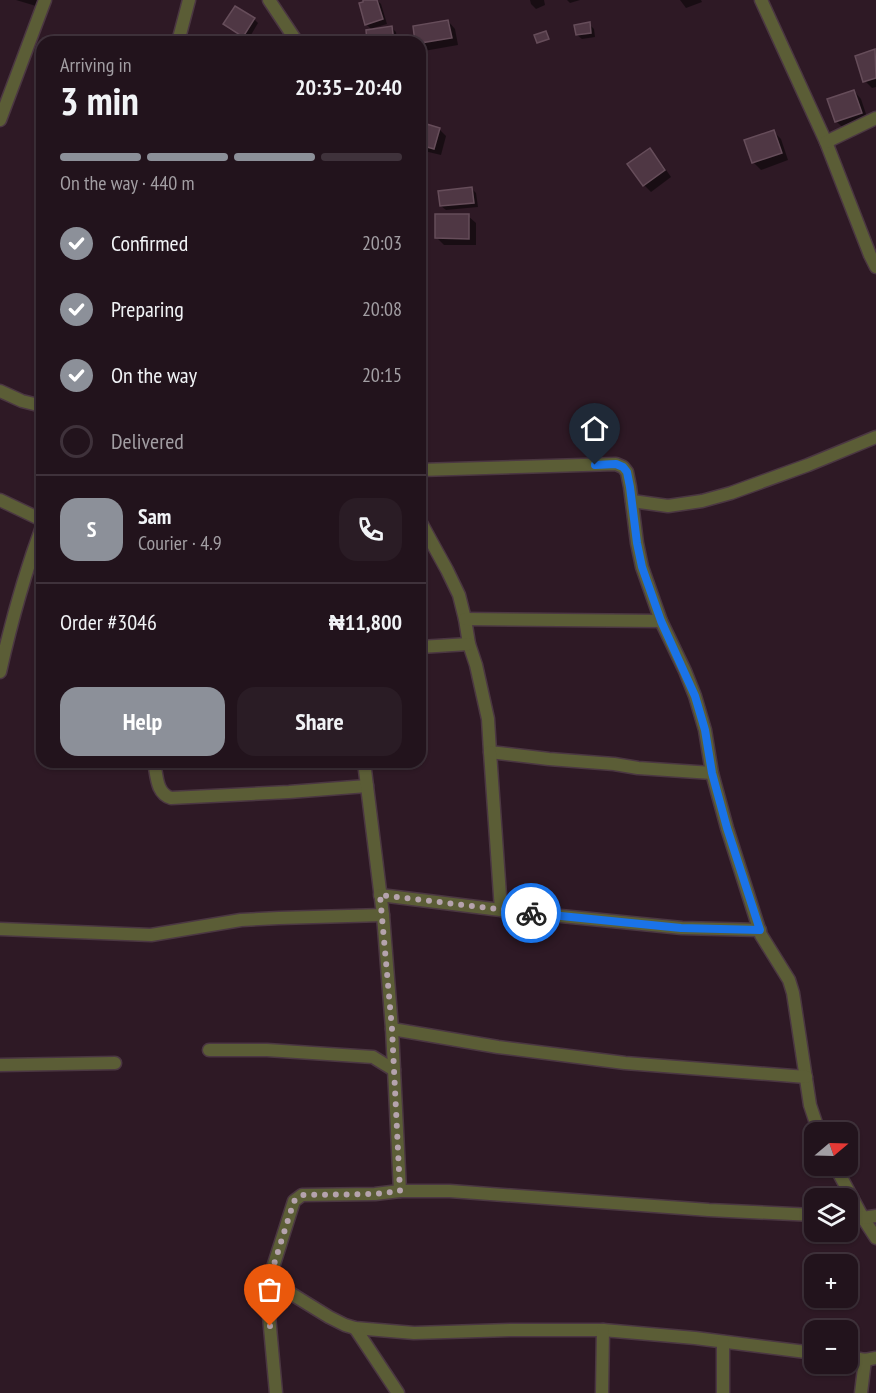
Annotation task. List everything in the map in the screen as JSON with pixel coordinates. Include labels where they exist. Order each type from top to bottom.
[{"type":"street","points":[[0,120],[45,0]]},
{"type":"street","points":[[180,36],[189,0]]},
{"type":"street","points":[[269,0],[293,36]]},
{"type":"street","points":[[762,0],[826,142],[876,267]]},
{"type":"street","points":[[826,142],[876,118]]},
{"type":"street","points":[[0,391],[36,404]]},
{"type":"street","points":[[632,501],[668,506],[702,501],[808,465],[876,437]]},
{"type":"street","points":[[426,470],[616,464],[627,472],[642,567],[661,621],[695,696],[727,828],[760,930],[789,980],[793,993],[810,1106],[816,1122]]},
{"type":"street","points":[[0,500],[36,517]]},
{"type":"street","points":[[426,533],[459,595],[488,719],[501,910]]},
{"type":"street","points":[[0,672],[15,606],[36,543]]},
{"type":"street","points":[[465,619],[661,621]]},
{"type":"street","points":[[426,647],[469,644]]},
{"type":"street","points":[[490,752],[638,768],[712,773]]},
{"type":"street","points":[[155,768],[160,791],[171,798],[367,786]]},
{"type":"street","points":[[365,768],[383,915],[392,1029],[400,1191]]},
{"type":"street","points":[[380,895],[681,928],[760,930]]},
{"type":"street","points":[[0,929],[151,935],[241,920],[383,915]]},
{"type":"street","points":[[392,1029],[498,1047],[625,1063],[806,1077]]},
{"type":"street","points":[[373,1057],[393,1048]]},
{"type":"street","points":[[209,1050],[267,1050],[373,1057],[394,1070]]},
{"type":"street","points":[[0,1065],[115,1063]]},
{"type":"street","points":[[840,1176],[862,1218],[876,1238]]},
{"type":"street","points":[[276,1393],[268,1305],[269,1280],[294,1201],[302,1195],[450,1191],[708,1210],[804,1215]]},
{"type":"street","points":[[858,1218],[876,1216]]},
{"type":"street","points":[[269,1280],[329,1317],[355,1328],[414,1333],[603,1330],[804,1352]]},
{"type":"street","points":[[355,1328],[398,1393]]},
{"type":"street","points":[[602,1393],[603,1330]]},
{"type":"street","points":[[723,1342],[723,1393]]},
{"type":"street","points":[[861,1393],[870,1358]]},
{"type":"building","points":[[363,0],[377,0],[383,19],[365,25],[359,3]]},
{"type":"building","points":[[235,6],[255,18],[244,36],[223,24]]},
{"type":"building","points":[[448,20],[452,38],[426,42],[426,36],[414,36],[413,26]]},
{"type":"building","points":[[590,22],[591,33],[576,35],[574,25]]},
{"type":"building","points":[[392,26],[393,36],[366,36],[366,30]]},
{"type":"building","points":[[546,31],[549,39],[537,43],[534,35]]},
{"type":"building","points":[[875,49],[876,78],[863,82],[855,56]]},
{"type":"building","points":[[854,90],[862,113],[835,122],[827,99]]},
{"type":"building","points":[[426,124],[440,128],[434,149],[426,147]]},
{"type":"building","points":[[774,130],[782,153],[752,163],[744,140]]},
{"type":"building","points":[[650,148],[665,170],[643,186],[627,164]]},
{"type":"building","points":[[472,187],[474,203],[440,206],[438,191]]},
{"type":"building","points":[[435,214],[469,214],[469,239],[435,238]]},
{"type":"way so far","points":[[270,1326],[269,1280],[294,1201],[302,1195],[375,1194],[400,1191],[392,1029],[380,895],[531,913]]},
{"type":"route","points":[[531,913],[681,928],[760,930],[727,828],[695,696],[661,621],[642,567],[627,472],[616,464],[595,465]]}]
